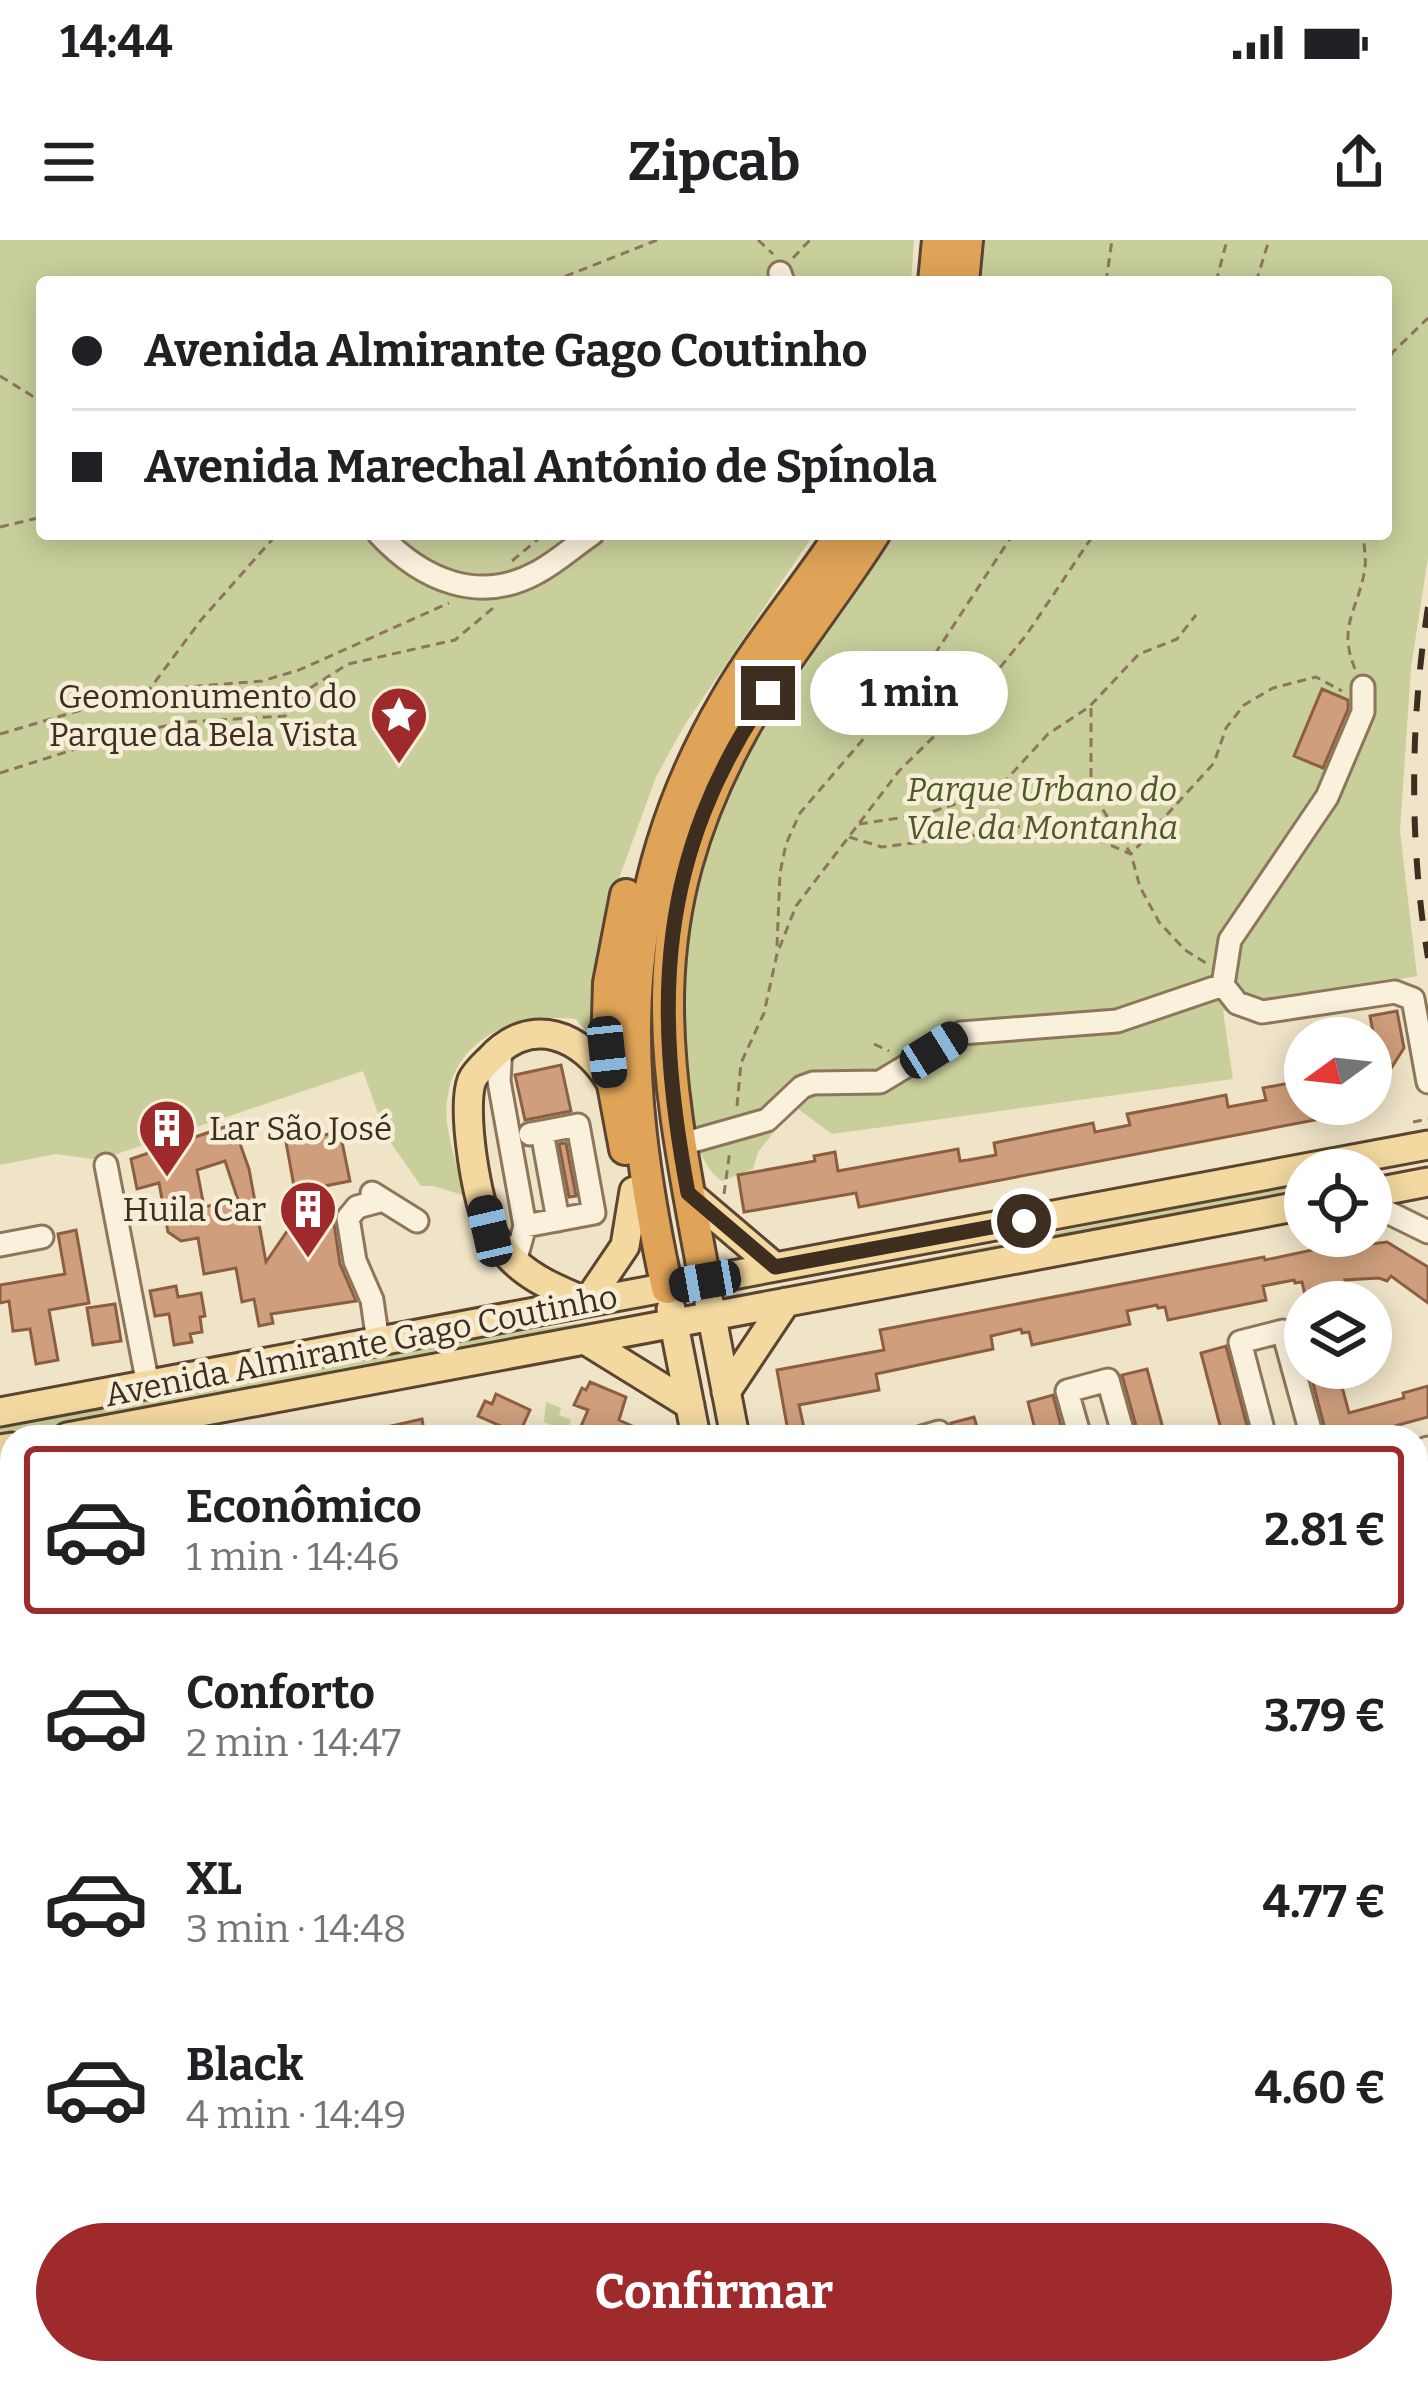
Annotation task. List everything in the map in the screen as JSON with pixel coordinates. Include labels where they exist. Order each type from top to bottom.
[{"type":"highway","points":[[935,276],[938,240]]},
{"type":"highway","points":[[964,276],[967,240]]},
{"type":"highway","points":[[657,1245],[634,1191],[610,1081],[609,983],[625,897],[654,818],[700,728],[726,699],[837,540]]},
{"type":"highway","points":[[705,1281],[670,1078],[667,996],[673,922],[684,866],[705,805],[744,727],[870,540]]},
{"type":"highway","points":[[667,1288],[657,1245],[634,1062],[634,971],[642,916],[676,799],[726,699]]},
{"type":"main road","points":[[610,1081],[596,1058],[566,1037],[539,1034],[501,1047],[472,1078],[466,1123],[490,1231],[515,1262],[587,1303],[625,1246],[634,1191]]},
{"type":"main road","name":"Avenida Almirante Gago Coutinho","points":[[1,1407],[148,1385],[705,1281],[1421,1134]]},
{"type":"main road","points":[[1392,1189],[1428,1182]]},
{"type":"main road","points":[[688,1193],[775,1267]]},
{"type":"main road","name":"Avenida Almirante Gago Coutinho","points":[[131,1425],[1284,1209]]},
{"type":"main road","points":[[705,1281],[733,1425]]},
{"type":"main road","points":[[667,1288],[694,1425]]},
{"type":"main road","points":[[726,1392],[786,1302]]},
{"type":"main road","points":[[585,1340],[690,1405]]},
{"type":"street","points":[[386,540],[421,570],[476,590],[537,573],[584,540]]},
{"type":"street","points":[[1363,697],[1327,797],[1230,940],[1225,980],[1237,1003],[1262,1012],[1395,992],[1413,999],[1428,1082]]},
{"type":"street","points":[[679,1145],[734,1132],[775,1115],[812,1082],[880,1082],[961,1033],[1117,1021],[1225,980]]},
{"type":"street","points":[[501,1047],[499,1082],[525,1226],[515,1262]]},
{"type":"street","points":[[509,1137],[578,1125],[594,1213],[525,1226]]},
{"type":"street","points":[[542,1132],[558,1220]]},
{"type":"street","points":[[106,1165],[148,1385]]},
{"type":"street","points":[[378,1342],[372,1300],[355,1262],[348,1218],[376,1195],[417,1221]]},
{"type":"street","points":[[1392,1214],[1428,1232]]},
{"type":"street","points":[[0,1245],[42,1238]]},
{"type":"street","points":[[1262,1425],[1240,1342],[1283,1331],[1309,1425]]},
{"type":"street","points":[[1077,1425],[1067,1390],[1108,1379],[1121,1425]]},
{"type":"path","points":[[566,276],[657,240]]},
{"type":"path","points":[[783,276],[810,240]]},
{"type":"path","points":[[1107,276],[1112,240]]},
{"type":"path","points":[[1218,276],[1227,240]]},
{"type":"path","points":[[1258,276],[1269,240]]},
{"type":"path","points":[[1392,353],[1428,319]]},
{"type":"path","points":[[0,376],[36,398]]},
{"type":"path","points":[[0,527],[36,518]]},
{"type":"path","points":[[149,690],[201,620],[272,540]]},
{"type":"path","points":[[510,562],[537,540]]},
{"type":"path","points":[[777,954],[780,873],[800,813],[931,660],[1009,540]]},
{"type":"path","points":[[722,1210],[741,1063],[764,1013],[777,954],[796,906],[899,771],[1014,651],[1090,540]]},
{"type":"path","points":[[1363,540],[1365,572],[1346,632],[1363,697]]},
{"type":"path","points":[[0,734],[149,690],[262,681],[298,670],[476,590]]},
{"type":"path","points":[[0,773],[120,735],[186,722],[285,716],[310,688],[348,664],[455,640],[501,602]]},
{"type":"path","points":[[857,824],[925,814],[996,791],[1048,734],[1089,707],[1139,654],[1178,639],[1196,614]]},
{"type":"path","points":[[1131,854],[1214,763],[1226,728],[1244,705],[1273,688],[1316,676],[1363,697]]},
{"type":"path","points":[[1089,707],[1094,724],[1089,784],[1097,803],[1131,854],[1140,886],[1159,922],[1185,950],[1225,980]]},
{"type":"path","points":[[848,837],[883,847],[993,833],[1036,822],[1064,825],[1131,854]]},
{"type":"path","points":[[1421,1134],[1428,1119]]},
{"type":"green space","points":[[0,240],[914,240],[911,276],[36,276],[36,540],[810,540],[684,726],[656,777],[610,903],[595,1034],[576,1019],[512,1025],[476,1045],[452,1079],[446,1113],[465,1196],[421,1186],[386,1136],[363,1071],[99,1160],[56,1154],[0,1165]]},
{"type":"green space","name":"Parque Urbano do Vale da Montanha","points":[[983,240],[1428,240],[1428,558],[1411,668],[1400,831],[1417,976],[1223,1011],[1233,1079],[832,1134],[794,1106],[758,1152],[753,1169],[722,1181],[706,1164],[697,1140],[682,1042],[681,994],[693,900],[722,810],[742,766],[889,540],[1392,540],[1392,276],[980,276]]},
{"type":"green space","points":[[1284,1186],[1284,1199],[751,1299],[750,1294]]},
{"type":"green space","points":[[638,1315],[638,1320],[70,1425],[0,1425],[0,1424],[420,1346]]},
{"type":"green space","points":[[546,1402],[561,1408],[559,1415],[571,1420],[569,1425],[544,1422]]},
{"type":"building","points":[[1322,689],[1348,700],[1323,768],[1294,756]]},
{"type":"building","points":[[1397,1011],[1404,1048],[1392,1067],[1392,1017],[1370,1016]]},
{"type":"building","points":[[561,1065],[571,1111],[525,1120],[515,1075]]},
{"type":"building","points":[[1284,1084],[1284,1125],[1289,1125],[859,1207],[856,1193],[744,1212],[738,1175],[815,1161],[814,1156],[835,1152],[838,1171],[958,1149],[960,1161],[968,1160],[996,1155],[994,1143],[1093,1123],[1095,1132],[1130,1125],[1127,1114],[1226,1095],[1228,1107],[1266,1100],[1263,1088]]},
{"type":"building","points":[[233,1124],[249,1169],[266,1262],[288,1230],[334,1223],[340,1264],[356,1301],[271,1314],[273,1323],[259,1326],[254,1299],[242,1302],[236,1268],[204,1274],[198,1238],[181,1241],[168,1232],[159,1183],[137,1189],[131,1159]],"holes":[[[225,1161],[238,1200],[204,1207],[197,1170]]]},
{"type":"building","points":[[340,1132],[350,1181],[295,1192],[286,1142]]},
{"type":"building","points":[[566,1143],[576,1196],[569,1197],[559,1144]]},
{"type":"building","points":[[76,1230],[89,1303],[49,1310],[58,1360],[36,1364],[30,1329],[13,1331],[9,1301],[0,1303],[0,1285],[65,1274],[58,1234]]},
{"type":"building","points":[[1392,1245],[1428,1267],[1428,1303],[1391,1276],[1387,1281],[1294,1280],[1263,1286],[1266,1300],[1168,1320],[1165,1307],[1157,1305],[1127,1311],[1130,1324],[1032,1345],[1029,1332],[1021,1329],[991,1336],[993,1349],[876,1374],[879,1390],[799,1405],[803,1425],[787,1425],[777,1370],[884,1350],[880,1330],[1265,1260],[1392,1257]]},
{"type":"building","points":[[176,1286],[178,1297],[201,1293],[205,1316],[200,1317],[202,1332],[190,1334],[192,1342],[174,1345],[169,1314],[155,1316],[150,1291]]},
{"type":"building","points":[[115,1304],[121,1341],[93,1345],[87,1308]]},
{"type":"building","points":[[1226,1346],[1247,1425],[1220,1425],[1201,1353]]},
{"type":"building","points":[[1147,1369],[1162,1425],[1136,1425],[1122,1375]]},
{"type":"building","points":[[590,1382],[626,1397],[619,1420],[630,1425],[582,1425],[588,1410],[574,1405],[582,1388],[586,1390]]},
{"type":"building","points":[[1428,1386],[1428,1417],[1398,1425],[1324,1425],[1314,1389],[1343,1389],[1349,1413]]},
{"type":"building","points":[[496,1394],[530,1410],[523,1425],[498,1425],[478,1416],[485,1401],[492,1404]]},
{"type":"building","points":[[1053,1395],[1061,1425],[1034,1425],[1028,1402]]},
{"type":"building","points":[[974,1417],[976,1425],[952,1425]]},
{"type":"railway","points":[[1428,607],[1414,782],[1417,871],[1428,958]]},
{"type":"place","name":"Geomonumento do Parque da Bela Vista","points":[[399,766]]},
{"type":"place","name":"Lar São José","points":[[167,1179]]},
{"type":"place","name":"Huila Car","points":[[308,1260]]},
{"type":"route","points":[[768,693],[744,727],[705,805],[684,866],[673,922],[669,1063],[688,1193],[775,1267],[1024,1221]]}]
